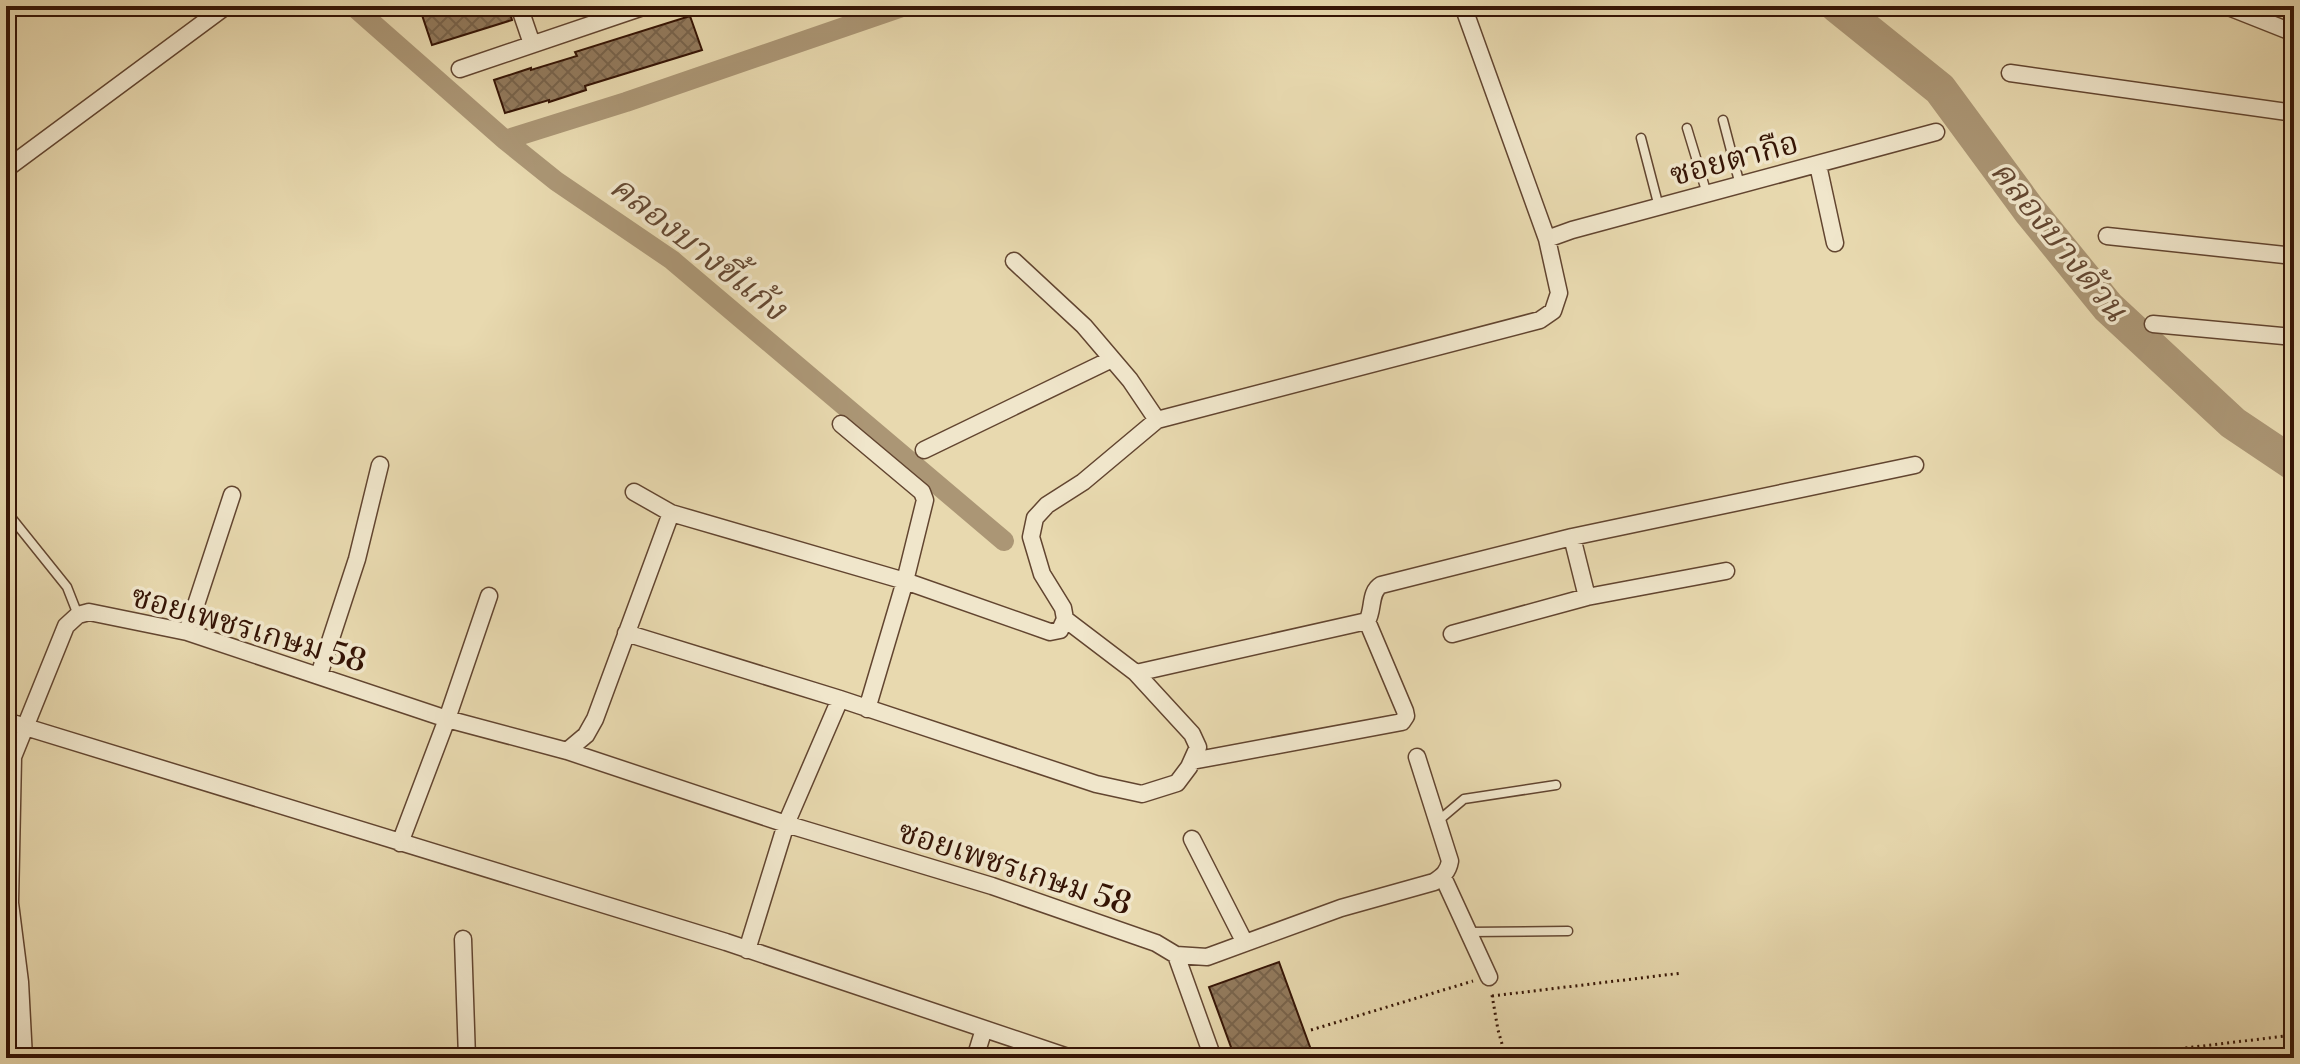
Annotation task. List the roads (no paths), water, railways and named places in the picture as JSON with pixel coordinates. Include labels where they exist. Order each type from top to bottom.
[{"type":"street","points":[[6,169],[226,6]]},
{"type":"street","points":[[519,6],[532,44]]},
{"type":"street","points":[[460,69],[646,6]]},
{"type":"street","points":[[634,492],[671,513],[905,581],[1050,632],[1060,630],[1065,619],[1063,608],[1042,574],[1031,537],[1035,518],[1047,505],[1083,482],[1157,420],[1540,320],[1553,311],[1559,293],[1547,239],[1463,6]]},
{"type":"street","points":[[2226,6],[2294,33]]},
{"type":"street","points":[[2010,73],[2294,113]]},
{"type":"street","name":"ซอยตากือ","points":[[1547,239],[1936,132]]},
{"type":"street","points":[[1818,165],[1835,243]]},
{"type":"street","points":[[2107,236],[2294,256]]},
{"type":"street","points":[[1014,261],[1084,326],[1157,420]]},
{"type":"street","points":[[2153,324],[2294,337]]},
{"type":"street","points":[[924,450],[1112,359]]},
{"type":"street","points":[[841,424],[922,492],[925,500],[867,709]]},
{"type":"street","points":[[319,675],[357,559],[380,465]]},
{"type":"street","points":[[1136,673],[1367,621],[1373,594],[1381,585],[1572,537],[1915,465]]},
{"type":"street","points":[[187,632],[232,495]]},
{"type":"street","points":[[567,751],[586,735],[595,719],[671,513]]},
{"type":"street","points":[[1572,537],[1587,597]]},
{"type":"street","points":[[1452,634],[1587,597],[1726,571]]},
{"type":"street","points":[[400,843],[489,596]]},
{"type":"street","name":"ซอยเพชรเกษม 58","points":[[78,615],[89,612],[187,632],[447,719],[567,751],[786,824],[992,886],[1156,943],[1176,955],[1207,957],[1341,908],[1443,877]]},
{"type":"street","points":[[24,1058],[14,1004],[8,903],[13,757],[66,626],[78,615]]},
{"type":"street","points":[[626,633],[840,699],[1096,784],[1142,794],[1177,783],[1198,747],[1192,734],[1136,673],[1065,619]]},
{"type":"street","points":[[1192,761],[1402,722],[1405,711],[1367,621]]},
{"type":"street","points":[[747,950],[786,824],[840,699]]},
{"type":"street","points":[[6,721],[682,928],[1071,1058]]},
{"type":"street","points":[[1417,757],[1450,861],[1443,877],[1489,977]]},
{"type":"street","points":[[1192,839],[1245,943]]},
{"type":"street","points":[[463,939],[467,1058]]},
{"type":"street","points":[[1176,955],[1213,1058]]},
{"type":"street","points":[[975,1058],[984,1029]]},
{"type":"lane","points":[[1723,120],[1741,186]]},
{"type":"lane","points":[[1687,128],[1707,194]]},
{"type":"lane","points":[[1641,138],[1659,207]]},
{"type":"lane","points":[[6,511],[67,587],[78,615]]},
{"type":"lane","points":[[1437,821],[1460,800],[1556,785]]},
{"type":"lane","points":[[1468,932],[1568,931]]},
{"type":"waterway","name":"คลองบางขี้แก้ง","points":[[353,6],[505,140],[556,181],[672,260],[1004,541]]},
{"type":"waterway","points":[[505,140],[626,102],[905,6]]},
{"type":"waterway","name":"คลองบางด้วน","points":[[1837,6],[1940,89],[2029,210],[2108,307],[2233,423],[2294,464]]}]
